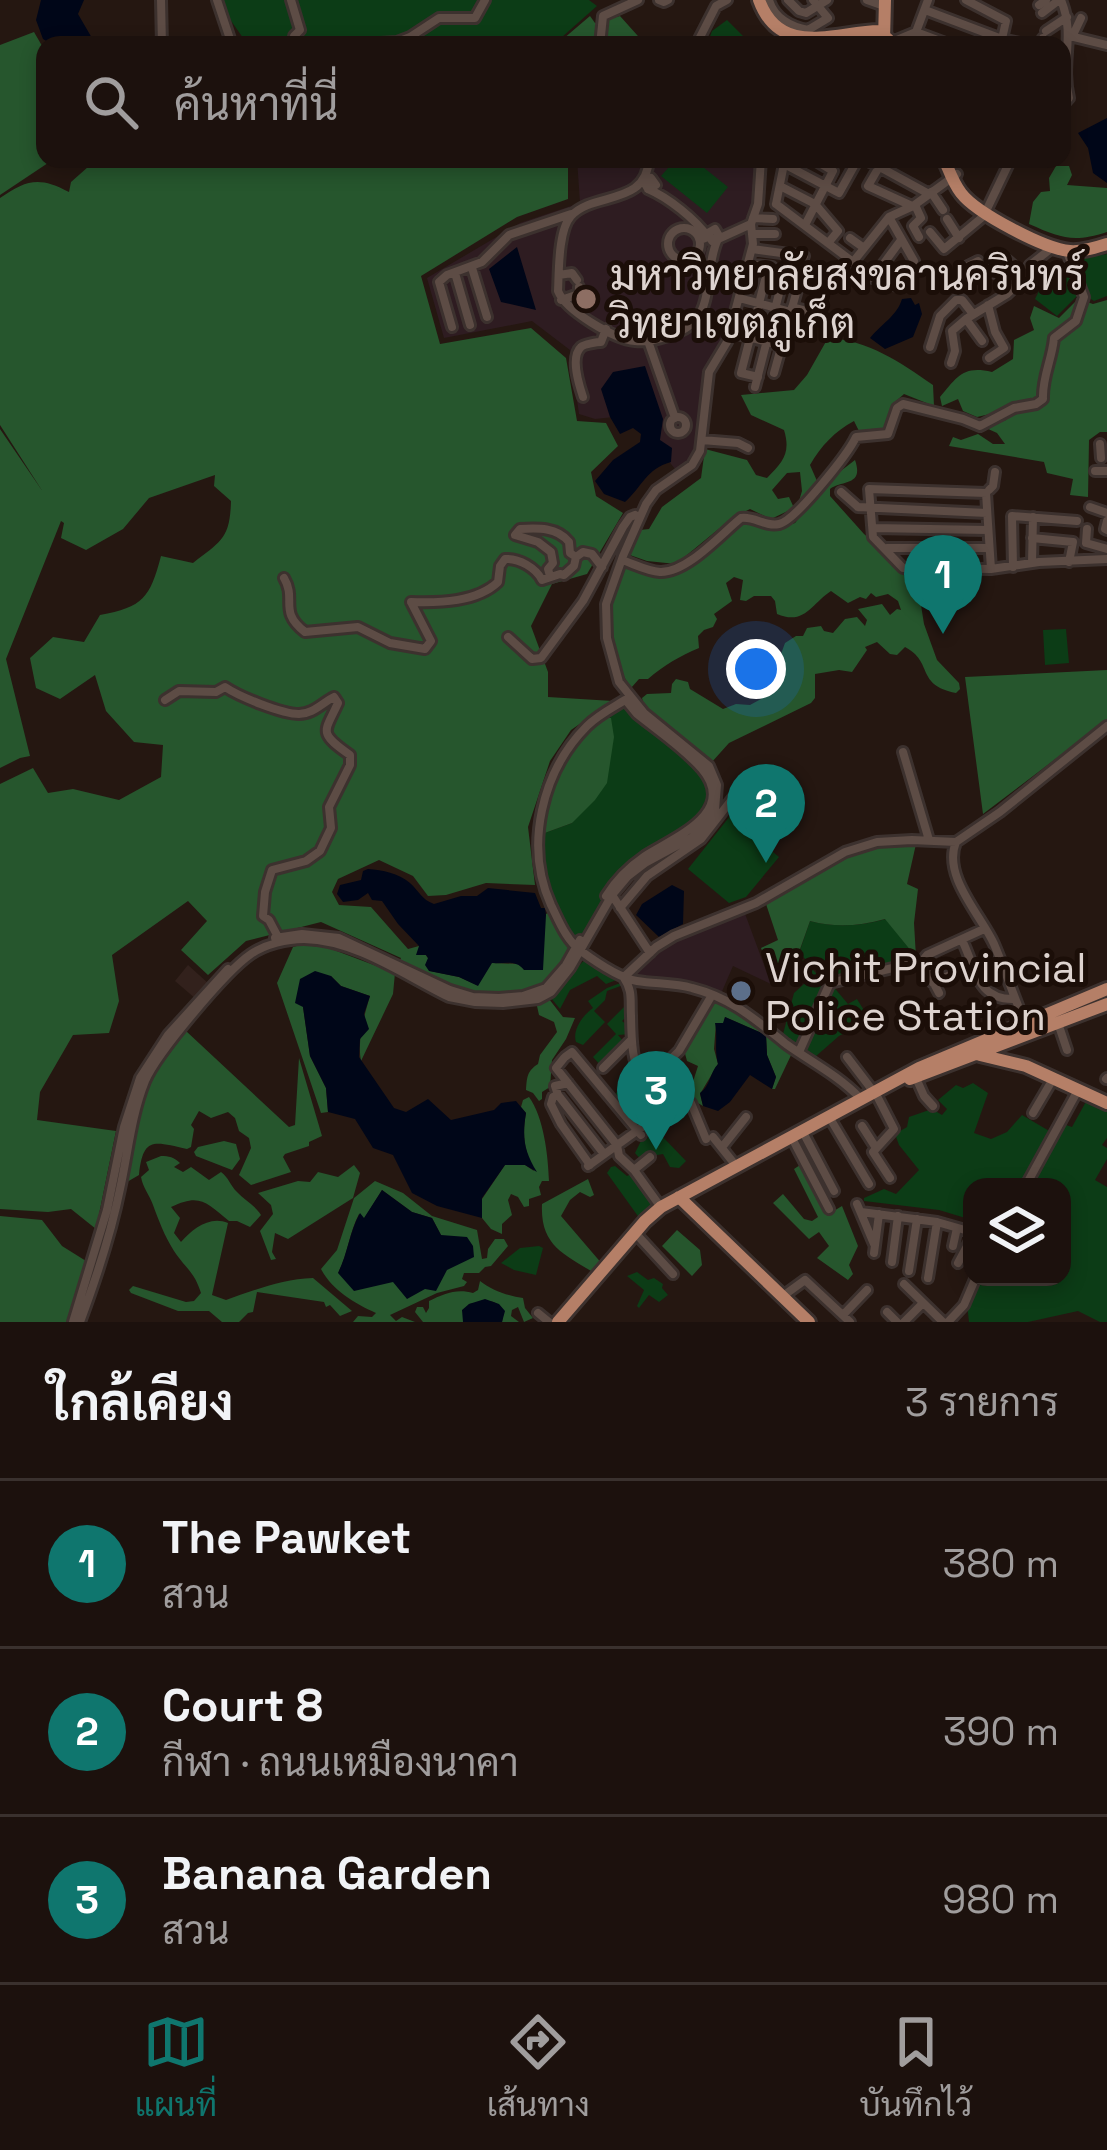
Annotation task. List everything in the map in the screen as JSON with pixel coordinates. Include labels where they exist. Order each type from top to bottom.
[{"type":"main road","points":[[763,4],[778,28],[794,36]]},
{"type":"main road","points":[[763,4],[767,24],[783,36]]},
{"type":"main road","points":[[884,6],[885,36]]},
{"type":"main road","points":[[951,168],[986,212],[1060,249],[1085,250],[1107,241]]},
{"type":"main road","points":[[986,212],[1069,245],[1107,241]]},
{"type":"main road","points":[[911,1077],[1025,1023],[1094,1002]]},
{"type":"main road","points":[[974,1057],[1058,1023],[1094,1002]]},
{"type":"main road","points":[[557,1322],[645,1222],[820,1117],[1094,1002]]},
{"type":"main road","points":[[1019,1039],[1016,1054],[1026,1066]]},
{"type":"main road","points":[[911,1077],[985,1054],[1026,1066],[1107,1103]]},
{"type":"main road","points":[[557,1322],[638,1236],[700,1191],[800,1139],[820,1117]]},
{"type":"main road","points":[[677,1206],[782,1297],[804,1322]]},
{"type":"main road","points":[[747,1267],[804,1322]]},
{"type":"street","points":[[161,0],[163,36]]},
{"type":"street","points":[[217,0],[229,36]]},
{"type":"street","points":[[291,0],[300,30],[294,36]]},
{"type":"street","points":[[413,36],[439,18],[475,18],[485,0]]},
{"type":"street","points":[[601,36],[603,16],[638,0]]},
{"type":"street","points":[[658,0],[668,0]]},
{"type":"street","points":[[699,36],[712,3],[727,0]]},
{"type":"street","points":[[763,4],[787,0],[802,13],[820,2],[836,36]]},
{"type":"street","points":[[868,0],[884,6]]},
{"type":"street","points":[[966,0],[1006,21],[1003,36]]},
{"type":"street","points":[[1042,6],[1060,0],[1071,36]]},
{"type":"street","points":[[763,4],[796,28],[812,29],[829,18]]},
{"type":"street","points":[[918,36],[926,5],[995,36]]},
{"type":"street","points":[[1046,36],[1067,17]]},
{"type":"street","points":[[1071,36],[1081,18]]},
{"type":"street","points":[[895,36],[916,32],[927,36]]},
{"type":"street","points":[[1071,36],[1107,45]]},
{"type":"street","points":[[651,168],[651,183],[711,235]]},
{"type":"street","points":[[578,949],[622,875],[686,834],[706,814],[711,796],[707,776],[695,758],[619,682],[607,638],[606,604],[619,558],[646,504],[656,490],[697,460],[709,372],[730,332],[752,249],[760,168]]},
{"type":"street","points":[[776,204],[783,168]]},
{"type":"street","points":[[796,168],[839,193],[856,168]]},
{"type":"street","points":[[805,225],[833,171],[828,168]]},
{"type":"street","points":[[878,168],[868,186],[914,206],[921,218],[913,226],[919,237]]},
{"type":"street","points":[[881,168],[930,193],[959,239]]},
{"type":"street","points":[[930,232],[944,249],[959,239],[986,212],[1007,168]]},
{"type":"street","points":[[758,204],[776,204],[853,262],[890,217],[914,206],[954,176]]},
{"type":"street","points":[[452,327],[440,282],[447,275],[482,262],[509,236],[651,183]]},
{"type":"street","points":[[780,186],[815,204],[838,231],[829,242]]},
{"type":"street","points":[[572,214],[564,228],[561,300],[574,312],[629,340],[648,341],[686,329],[698,318],[704,304],[711,235]]},
{"type":"street","points":[[890,217],[914,262],[897,286],[873,278],[902,240]]},
{"type":"street","points":[[711,235],[690,260],[677,259],[669,249],[671,236],[681,229],[711,235],[773,219]]},
{"type":"street","points":[[551,221],[564,228]]},
{"type":"street","points":[[752,224],[776,234]]},
{"type":"street","points":[[850,238],[864,248]]},
{"type":"street","points":[[752,249],[804,256]]},
{"type":"street","points":[[619,558],[652,571],[670,571],[690,561],[741,518],[771,525],[785,522],[847,455],[856,437],[890,432],[897,408],[903,404],[963,418],[977,426],[1036,404],[1043,399],[1043,378],[1053,358],[1054,338],[1076,321],[1084,297],[1060,249],[1030,265],[1007,294],[952,331],[955,352],[951,363]]},
{"type":"street","points":[[968,266],[976,261],[995,273],[1005,258],[1023,274]]},
{"type":"street","points":[[748,264],[772,267]]},
{"type":"street","points":[[472,268],[488,317]]},
{"type":"street","points":[[454,273],[470,325]]},
{"type":"street","points":[[559,275],[572,273],[579,294],[561,300]]},
{"type":"street","points":[[765,280],[741,373],[756,382],[783,278]]},
{"type":"street","points":[[774,373],[790,314],[802,292],[800,279]]},
{"type":"street","points":[[739,298],[790,314],[801,326]]},
{"type":"street","points":[[930,347],[940,316],[962,300],[982,341]]},
{"type":"street","points":[[988,304],[1004,346],[989,358]]},
{"type":"street","points":[[790,314],[807,311]]},
{"type":"street","points":[[583,397],[577,354],[584,346],[601,342],[606,329]]},
{"type":"street","points":[[730,332],[782,346]]},
{"type":"street","points":[[648,341],[675,418]]},
{"type":"street","points":[[701,440],[748,448]]},
{"type":"street","points":[[1100,444],[1102,458]]},
{"type":"street","points":[[1095,471],[1107,471]]},
{"type":"street","points":[[989,490],[995,472]]},
{"type":"street","points":[[78,1317],[113,1189],[127,1114],[148,1068],[169,1035],[259,944],[302,934],[339,941],[473,997],[535,993],[568,966],[612,895],[635,870],[692,838],[711,818],[718,798],[709,766],[625,700],[614,681],[602,636],[602,601],[635,515],[653,487],[679,474]]},
{"type":"street","points":[[873,530],[869,488],[986,493],[991,568]]},
{"type":"street","points":[[841,492],[905,568],[991,568],[1107,559]]},
{"type":"street","points":[[858,507],[986,513]]},
{"type":"street","points":[[1090,507],[1107,517],[1107,530]]},
{"type":"street","points":[[508,637],[532,659],[541,658],[583,601],[623,527],[635,515]]},
{"type":"street","points":[[1013,567],[1012,515],[1077,521]]},
{"type":"street","points":[[1032,563],[1033,517]]},
{"type":"street","points":[[550,577],[551,552],[538,542],[515,536],[520,529],[562,534],[576,556]]},
{"type":"street","points":[[1088,529],[1085,542],[1107,549]]},
{"type":"street","points":[[873,530],[987,530]]},
{"type":"street","points":[[1032,538],[1073,542],[1069,562]]},
{"type":"street","points":[[886,548],[989,548]]},
{"type":"street","points":[[284,578],[290,591],[289,611],[301,630],[358,627],[390,643],[425,649],[431,641],[411,602],[480,595],[498,582],[505,559],[533,568],[542,580],[564,575],[583,552],[592,554],[602,568]]},
{"type":"street","points":[[165,700],[179,691],[225,688],[242,698],[298,714],[317,710],[334,697],[338,703],[326,728],[337,747],[350,755],[350,765],[328,810],[331,828],[320,851],[306,861],[272,870],[263,916],[278,938]]},
{"type":"street","points":[[625,700],[590,722],[569,747],[551,782],[540,820],[538,858],[543,885],[564,932],[578,949],[624,977],[691,987],[742,1009],[799,1052],[870,1095]]},
{"type":"street","points":[[1025,1023],[992,939],[958,880],[952,849],[1107,726]]},
{"type":"street","points":[[903,752],[928,840]]},
{"type":"street","points":[[620,908],[646,876],[701,839],[734,798]]},
{"type":"street","points":[[624,977],[674,936],[756,902],[845,852],[877,842],[956,842]]},
{"type":"street","points":[[612,895],[650,952]]},
{"type":"street","points":[[799,1052],[830,982],[922,961],[984,929]]},
{"type":"street","points":[[962,940],[982,986],[992,997],[1015,999]]},
{"type":"street","points":[[234,966],[279,942],[339,941]]},
{"type":"street","points":[[922,961],[939,994]]},
{"type":"street","points":[[933,983],[973,964]]},
{"type":"street","points":[[624,977],[631,989],[636,1068],[654,1090],[691,1103],[709,1138],[723,1146],[737,1167]]},
{"type":"street","points":[[647,1081],[680,1052],[712,995]]},
{"type":"street","points":[[1058,1023],[1067,1050]]},
{"type":"street","points":[[603,1067],[632,1039]]},
{"type":"street","points":[[558,1095],[551,1099],[554,1112],[588,1166],[617,1145],[641,1130],[572,1052],[556,1065],[560,1072],[617,1145],[619,1156],[677,1206]]},
{"type":"street","points":[[848,1057],[894,1129],[873,1152],[890,1178]]},
{"type":"street","points":[[911,1077],[933,1106]]},
{"type":"street","points":[[1033,1114],[1053,1079]]},
{"type":"street","points":[[568,1083],[555,1086],[558,1095],[604,1154]]},
{"type":"street","points":[[1030,1178],[1078,1090]]},
{"type":"street","points":[[723,1146],[746,1117]]},
{"type":"street","points":[[820,1117],[869,1184]]},
{"type":"street","points":[[862,1126],[876,1148]]},
{"type":"street","points":[[800,1139],[834,1191]]},
{"type":"street","points":[[800,1139],[829,1209]]},
{"type":"street","points":[[634,1170],[650,1157]]},
{"type":"street","points":[[879,1214],[874,1249],[859,1208],[963,1231]]},
{"type":"street","points":[[892,1262],[898,1216]]},
{"type":"street","points":[[910,1271],[917,1219]]},
{"type":"street","points":[[928,1278],[938,1222]]},
{"type":"street","points":[[953,1246],[957,1228]]},
{"type":"street","points":[[638,1236],[673,1274]]},
{"type":"street","points":[[958,1263],[963,1253]]},
{"type":"street","points":[[782,1297],[806,1280],[846,1319],[867,1290]]},
{"type":"street","points":[[904,1284],[946,1322],[964,1305],[972,1286]]},
{"type":"street","points":[[886,1312],[900,1322],[923,1303]]},
{"type":"street","points":[[538,1313],[557,1322]]},
{"type":"shaded area","name":"มหาวิทยาลัยสงขลานครินทร์ วิทยาเขตภูเก็ต","points":[[578,168],[760,168],[753,244],[727,342],[709,372],[700,451],[679,474],[632,415],[595,419],[579,414],[570,350],[532,321],[444,338],[427,278],[520,223],[580,203]]},
{"type":"shaded area","points":[[744,911],[771,984],[733,966],[720,996],[633,978],[633,972],[658,949]]},
{"type":"shaded area","points":[[188,965],[209,984],[196,999],[175,981]]},
{"type":"green space","points":[[219,0],[589,0],[597,6],[563,36],[242,36]]},
{"type":"green space","points":[[590,16],[595,23],[620,16],[638,36],[567,36]]},
{"type":"green space","points":[[727,20],[743,36],[710,36]]},
{"type":"green space","points":[[34,32],[36,36],[36,168],[40,168],[0,195],[0,45]]},
{"type":"green space","points":[[87,168],[568,168],[568,199],[517,217],[421,276],[440,344],[531,328],[566,358],[577,421],[606,423],[618,446],[591,472],[596,496],[623,513],[587,574],[552,584],[531,626],[548,672],[548,697],[613,701],[571,730],[550,761],[528,827],[535,885],[486,883],[428,896],[413,876],[379,860],[338,879],[332,892],[339,905],[371,907],[408,949],[419,946],[430,971],[477,985],[491,963],[520,964],[550,912],[572,952],[539,989],[487,995],[463,992],[321,922],[246,941],[208,975],[181,950],[207,921],[188,901],[112,955],[119,1001],[109,1033],[73,1035],[40,1092],[37,1120],[116,1131],[96,1229],[71,1209],[0,1209],[0,784],[33,768],[48,793],[73,789],[119,800],[161,777],[163,745],[134,742],[106,711],[95,675],[60,699],[36,688],[30,658],[53,637],[84,642],[100,615],[143,598],[161,556],[193,563],[211,549],[226,532],[231,501],[214,486],[215,475],[149,498],[123,529],[86,550],[61,538],[61,521],[6,659],[30,756],[0,768],[0,429],[43,492],[0,425],[0,198],[33,182],[69,192],[71,182]]},
{"type":"green space","points":[[668,168],[704,168],[728,187],[707,213],[661,176]]},
{"type":"green space","points":[[1055,168],[1070,168],[1067,185],[1107,188],[1107,232],[1067,237],[1029,224],[1033,202],[1041,192],[1050,191],[1049,178]]},
{"type":"green space","points":[[1107,254],[1107,296],[1094,301],[1086,296],[1075,260]]},
{"type":"green space","points":[[1065,264],[1078,295],[1057,316],[1035,299],[1044,281]]},
{"type":"green space","points":[[1078,299],[1093,304],[1107,300],[1107,432],[1089,440],[1088,497],[1070,495],[1073,479],[1047,473],[1044,462],[949,446],[953,437],[961,440],[978,434],[993,444],[1005,444],[986,428],[1006,420],[1007,410],[977,417],[963,411],[958,399],[942,406],[940,397],[961,374],[992,372],[1013,359],[1014,340],[1034,330],[1030,318],[1034,306],[1059,318]]},
{"type":"green space","points":[[828,338],[870,348],[908,368],[933,385],[934,406],[904,394],[895,402],[886,432],[860,433],[854,421],[841,429],[810,465],[817,481],[799,501],[800,472],[787,473],[772,490],[778,499],[789,497],[794,508],[771,519],[750,509],[676,564],[627,554],[640,530],[649,529],[662,507],[701,478],[705,449],[747,460],[756,475],[767,478],[773,472],[786,451],[784,430],[751,415],[741,395],[794,390]]},
{"type":"green space","points":[[855,460],[857,474],[830,489],[830,496],[908,580],[921,605],[937,660],[960,689],[956,693],[935,685],[905,647],[897,655],[890,654],[877,642],[865,647],[852,672],[815,674],[811,703],[729,743],[711,763],[645,710],[642,698],[671,693],[676,679],[688,682],[690,689],[723,709],[750,705],[761,699],[770,682],[763,671],[781,654],[785,643],[803,636],[807,628],[821,626],[833,633],[845,619],[857,617],[865,626],[867,620],[858,609],[882,604],[890,615],[901,610],[898,601],[888,594],[876,597],[871,593],[848,603],[831,591],[807,612],[787,617],[777,614],[771,596],[740,600],[743,580],[734,577],[726,583],[732,601],[714,614],[713,627],[698,636],[699,648],[648,679],[639,679],[631,688],[616,658],[611,628],[623,564],[645,572],[677,572],[745,523],[777,529],[795,523],[829,480]]},
{"type":"green space","points":[[1066,629],[1069,663],[1045,665],[1043,630]]},
{"type":"green space","points":[[1107,670],[1107,720],[983,814],[965,677]]},
{"type":"green space","points":[[625,707],[697,771],[708,790],[706,799],[696,820],[611,886],[584,932],[573,938],[548,889],[542,834],[572,823],[611,718],[606,717]]},
{"type":"green space","points":[[606,717],[611,718],[614,737],[607,783],[572,823],[542,834],[562,768],[580,740]]},
{"type":"green space","points":[[730,816],[779,857],[746,897],[729,903],[688,869]]},
{"type":"green space","points":[[916,844],[907,884],[918,889],[916,957],[885,919],[848,925],[810,921],[793,969],[774,981],[761,948],[778,940],[765,901],[854,854]]},
{"type":"green space","points":[[886,919],[916,957],[827,980],[799,953],[810,921],[848,925]]},
{"type":"green space","points":[[293,947],[326,947],[395,973],[393,994],[361,1061],[363,1020],[370,996],[341,986],[331,976],[303,1007],[310,1056],[326,1088],[328,1112],[321,1113],[277,983]]},
{"type":"green space","points":[[585,959],[619,979],[606,984],[597,976],[570,990],[560,1009],[551,998]]},
{"type":"green space","points":[[803,960],[827,984],[795,1046],[783,1034],[794,993],[805,983],[807,975],[795,970]]},
{"type":"green space","points":[[623,982],[626,984],[607,991],[594,1011],[605,1022],[583,1045],[576,1042],[579,1023],[593,1008],[588,1001]]},
{"type":"green space","points":[[832,985],[848,1004],[857,999],[870,1020],[839,1036],[815,1057],[802,1050]]},
{"type":"green space","points":[[549,999],[563,1017],[575,1018],[552,1060],[550,1087],[539,1101],[526,1085],[557,1032],[554,1022],[539,1015],[537,1006]]},
{"type":"green space","points":[[712,999],[754,1019],[793,1051],[775,1089],[766,1035],[725,1017],[724,1023],[716,1023],[718,1064],[700,1094],[703,1106],[688,1097],[698,1066],[687,1061],[684,1050]]},
{"type":"green space","points":[[629,1002],[629,1014],[622,1021],[629,1022],[631,1034],[618,1035],[624,1042],[601,1066],[593,1057],[616,1034],[607,1024]]},
{"type":"green space","points":[[186,1031],[289,1127],[295,1125],[299,1058],[322,1136],[285,1154],[291,1172],[251,1185],[239,1175],[251,1148],[235,1118],[228,1112],[211,1118],[199,1111],[191,1125],[191,1147],[152,1145],[144,1154],[139,1175],[127,1182],[145,1087]]},
{"type":"green space","points":[[625,1075],[631,1087],[642,1079],[653,1098],[671,1099],[671,1105],[663,1106],[665,1113],[655,1119],[647,1101],[636,1106],[629,1098],[618,1106],[611,1098]]},
{"type":"green space","points":[[973,1083],[988,1093],[974,1133],[991,1139],[1007,1132],[1022,1115],[1051,1132],[1026,1178],[963,1178],[963,1217],[864,1201],[884,1189],[896,1194],[919,1170],[895,1134],[907,1127],[909,1117],[932,1109],[942,1115],[947,1109],[938,1100],[956,1085],[963,1088]]},
{"type":"green space","points":[[529,1097],[542,1126],[549,1181],[542,1181],[541,1195],[529,1199],[529,1206],[524,1207],[511,1194],[512,1215],[502,1224],[502,1234],[482,1218],[482,1199],[505,1165],[525,1165],[534,1171],[525,1142],[526,1113],[521,1107]]},
{"type":"green space","points":[[1088,1098],[1107,1108],[1107,1138],[1102,1145],[1107,1148],[1107,1159],[1095,1180],[1107,1187],[1107,1322],[1078,1311],[1028,1322],[969,1322],[967,1304],[977,1286],[1071,1286],[1071,1178],[1033,1178],[1063,1124],[1072,1127]]},
{"type":"green space","points":[[659,1133],[686,1161],[679,1168],[670,1167],[663,1154],[642,1161],[635,1153],[641,1141]]},
{"type":"green space","points":[[224,1141],[236,1144],[240,1159],[232,1170],[194,1152],[198,1147]]},
{"type":"green space","points":[[161,1156],[176,1159],[180,1163],[174,1167],[183,1172],[191,1167],[209,1180],[221,1172],[261,1215],[250,1227],[229,1221],[202,1202],[171,1207],[180,1218],[174,1233],[181,1242],[208,1222],[228,1223],[212,1295],[226,1300],[279,1283],[313,1278],[352,1311],[340,1316],[324,1302],[257,1292],[253,1312],[239,1322],[222,1322],[209,1311],[178,1311],[131,1293],[133,1286],[186,1302],[201,1293],[167,1239],[142,1181],[149,1170],[146,1162]]},
{"type":"green space","points":[[803,1163],[811,1172],[820,1169],[828,1182],[828,1192],[822,1197],[832,1212],[842,1206],[858,1246],[848,1280],[817,1258],[829,1246],[819,1232],[809,1239],[773,1203],[783,1194],[804,1219],[818,1217],[794,1169]]},
{"type":"green space","points":[[354,1165],[360,1173],[353,1198],[288,1239],[275,1233],[272,1252],[276,1259],[271,1260],[260,1231],[273,1214],[271,1205],[258,1193],[310,1182],[318,1172],[338,1177]]},
{"type":"green space","points":[[615,1166],[627,1176],[633,1173],[653,1201],[640,1219],[607,1173]]},
{"type":"green space","points":[[588,1179],[594,1195],[580,1192],[561,1216],[603,1265],[596,1274],[556,1247],[542,1218],[542,1204]]},
{"type":"green space","points":[[375,1181],[403,1193],[432,1216],[477,1230],[482,1259],[487,1258],[495,1239],[504,1239],[508,1246],[491,1266],[479,1273],[464,1273],[464,1286],[390,1315],[396,1321],[402,1317],[415,1322],[353,1322],[358,1316],[376,1313],[344,1295],[321,1269],[337,1250],[354,1198]],"holes":[[[382,1190],[412,1212],[432,1218],[441,1235],[338,1273],[359,1214],[364,1219]]]},
{"type":"green space","points":[[0,1216],[42,1220],[62,1246],[86,1261],[67,1322],[0,1322]]},
{"type":"green space","points":[[677,1230],[700,1250],[702,1265],[692,1276],[662,1246]]},
{"type":"green space","points":[[520,1248],[543,1248],[536,1275],[501,1263]]},
{"type":"green space","points":[[637,1272],[663,1284],[668,1295],[659,1302],[649,1295],[639,1308],[644,1290],[627,1276]]},
{"type":"green space","points":[[480,1281],[523,1298],[533,1318],[524,1322],[518,1307],[511,1316],[519,1322],[502,1322],[504,1311],[488,1301],[469,1304],[463,1322],[423,1322],[415,1312],[423,1307],[426,1313],[429,1301],[445,1294],[473,1293]]},
{"type":"water","points":[[41,0],[84,0],[78,14],[91,36],[42,36],[36,20]]},
{"type":"water","points":[[1107,118],[1107,183],[1093,173],[1088,148],[1078,133]]},
{"type":"water","points":[[517,247],[536,310],[501,302],[489,269]]},
{"type":"water","points":[[911,298],[915,305],[919,303],[922,314],[913,337],[885,349],[870,338],[902,299]]},
{"type":"water","points":[[645,366],[663,419],[660,440],[672,448],[671,462],[650,474],[625,502],[604,494],[595,481],[613,460],[640,442],[641,434],[633,428],[620,434],[601,389],[613,372]]},
{"type":"water","points":[[368,869],[400,877],[434,904],[477,896],[488,888],[535,893],[546,915],[543,970],[492,963],[478,986],[429,971],[426,955],[416,955],[419,946],[382,901],[372,900],[368,893],[343,902],[337,894],[340,885],[361,880]]},
{"type":"water","points":[[672,885],[684,891],[683,924],[659,937],[636,915],[642,904]]},
{"type":"water","points":[[315,971],[370,996],[364,1014],[369,1029],[360,1039],[359,1057],[394,1108],[406,1112],[428,1099],[451,1120],[516,1101],[526,1113],[525,1144],[537,1172],[525,1165],[505,1165],[482,1198],[482,1218],[437,1206],[412,1193],[393,1155],[373,1148],[355,1119],[328,1112],[326,1088],[310,1056],[303,1007],[295,1003],[300,979]]},
{"type":"water","points":[[725,1017],[766,1035],[767,1055],[776,1077],[772,1089],[750,1075],[718,1111],[703,1106],[700,1093],[718,1064],[715,1023],[723,1023]]},
{"type":"water","points":[[382,1190],[412,1212],[432,1218],[441,1235],[467,1237],[473,1246],[474,1257],[447,1270],[436,1291],[425,1289],[407,1299],[393,1282],[354,1291],[338,1273],[360,1213],[364,1218]]},
{"type":"water","points":[[485,1299],[505,1311],[502,1322],[463,1322],[462,1310]]},
{"type":"place","name":"มหาวิทยาลัยสงขลานครินทร์ วิทยาเขตภูเก็ต","points":[[586,299]]},
{"type":"place","name":"The Pawket","points":[[943,634]]},
{"type":"place","name":"Court 8","points":[[766,863]]},
{"type":"place","name":"Vichit Provincial Police Station","points":[[741,991]]},
{"type":"place","name":"Banana Garden","points":[[656,1150]]}]
